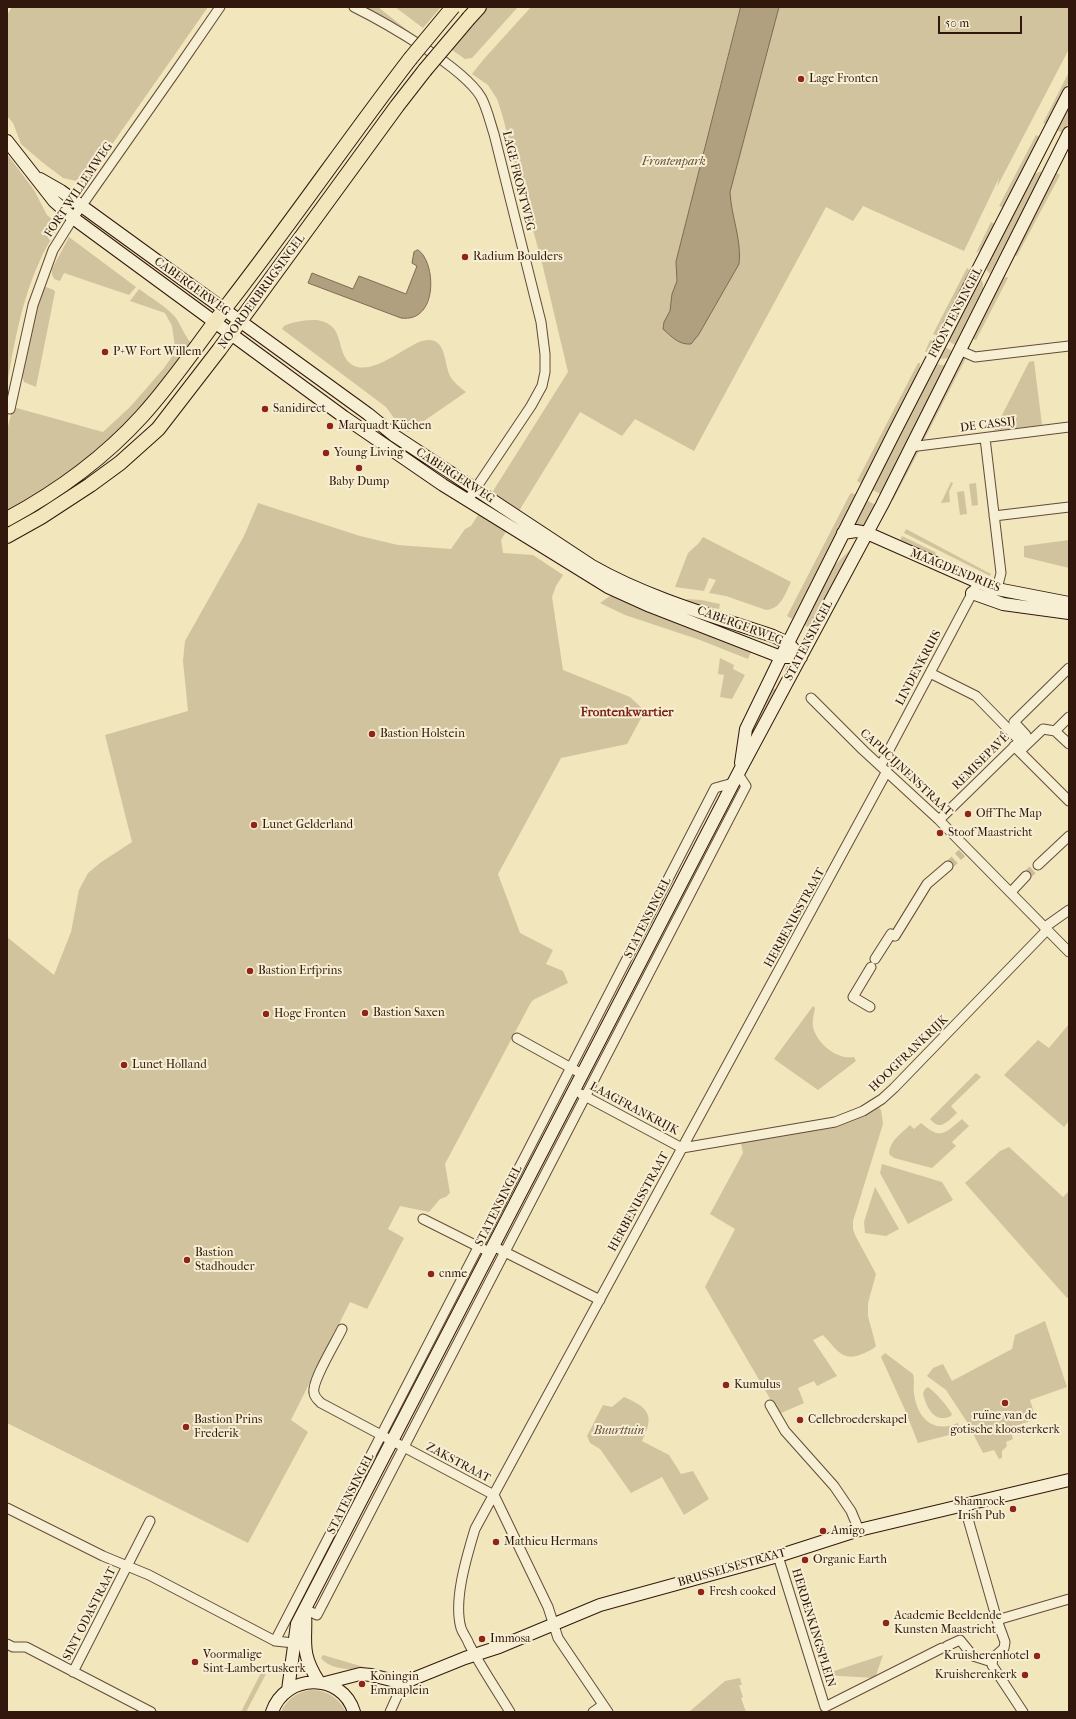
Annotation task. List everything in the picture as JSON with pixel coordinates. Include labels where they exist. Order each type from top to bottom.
[{"type":"main road","name":"NOORDERBRUGSINGEL","points":[[7,519],[75,477],[100,457],[123,436],[158,397],[224,310],[358,127],[410,59],[453,7]]},
{"type":"main road","name":"NOORDERBRUGSINGEL","points":[[7,536],[41,517],[90,485],[120,463],[145,442],[170,415],[231,334],[397,106],[425,70],[479,7]]},
{"type":"street","name":"FORT WILLEMWEG","points":[[9,409],[33,305],[53,250],[81,206],[220,7]]},
{"type":"street","name":"LAGE FRONTWEG","points":[[354,7],[397,31],[447,64],[472,86],[484,104],[498,150],[541,322],[546,354],[545,372],[542,386],[531,406],[468,500]]},
{"type":"street","name":"FRONTENSINGEL","points":[[843,533],[1069,93]]},
{"type":"street","name":"FRONTENSINGEL","points":[[867,533],[1069,133]]},
{"type":"street","name":"CABERGERWEG","points":[[7,141],[36,176],[54,201],[73,218],[415,468],[482,509],[513,521],[614,579],[677,604],[774,636],[788,643],[801,657]]},
{"type":"street","name":"CABERGERWEG","points":[[36,176],[81,206],[240,321],[368,414],[395,436],[489,497],[513,521],[587,574],[632,598],[781,657],[801,657]]},
{"type":"street","points":[[959,350],[975,357],[1069,346]]},
{"type":"street","name":"DE CASSIJ","points":[[910,447],[1069,427]]},
{"type":"street","points":[[985,438],[1002,573],[993,602]]},
{"type":"street","points":[[994,516],[1069,506]]},
{"type":"street","name":"MAAGDENDRIES","points":[[843,533],[856,531],[867,533],[975,588],[993,602],[1069,613]]},
{"type":"street","name":"STATENSINGEL","points":[[305,1609],[317,1615],[746,786],[737,775],[746,728],[843,533]]},
{"type":"street","name":"STATENSINGEL","points":[[288,1690],[292,1671],[297,1624],[737,775],[867,533]]},
{"type":"street","name":"MAAGDENDRIES","points":[[975,588],[997,589],[1069,603]]},
{"type":"street","name":"LINDENKRUIS","points":[[884,768],[930,673],[975,588]]},
{"type":"street","name":"REMISEPAVÉ","points":[[1010,725],[1069,668]]},
{"type":"street","points":[[930,673],[976,696],[1010,725],[1022,743],[1068,798]]},
{"type":"street","name":"CAPUCIJNENSTRAAT","points":[[810,698],[863,750],[939,820],[964,850],[1011,892],[1069,952]]},
{"type":"street","points":[[1055,731],[1069,717]]},
{"type":"street","name":"REMISEPAVÉ","points":[[939,820],[1022,743],[1043,730],[1055,731]]},
{"type":"street","points":[[1055,731],[1069,739]]},
{"type":"street","points":[[1055,731],[1069,744]]},
{"type":"street","name":"HERBENUSSTRAAT","points":[[510,1712],[460,1626],[459,1606],[461,1581],[475,1529],[682,1148],[884,768]]},
{"type":"street","name":"STATENSINGEL","points":[[275,1640],[715,788],[737,775]]},
{"type":"street","points":[[1038,865],[1069,836]]},
{"type":"street","points":[[870,1007],[852,997],[891,934],[895,936],[928,884],[948,866]]},
{"type":"street","points":[[1011,892],[1026,876]]},
{"type":"street","name":"HOOGFRANKRIJK","points":[[682,1148],[834,1122],[853,1116],[882,1099],[948,1033],[1046,928],[1069,910]]},
{"type":"street","name":"LAAGFRANKRIJK","points":[[517,1038],[582,1074]]},
{"type":"street","name":"LAAGFRANKRIJK","points":[[574,1090],[682,1148]]},
{"type":"street","points":[[423,1219],[478,1247],[505,1253],[600,1300]]},
{"type":"street","name":"ZAKSTRAAT","points":[[342,1329],[314,1383],[314,1394],[321,1403],[494,1495],[548,1606],[552,1624],[558,1638],[606,1708]]},
{"type":"street","points":[[770,1405],[785,1431],[834,1486],[851,1511],[859,1530]]},
{"type":"street","name":"BRUSSELSESTRAAT","points":[[403,1683],[475,1654],[499,1647],[552,1624],[607,1603],[778,1556],[859,1530],[1069,1480]]},
{"type":"street","points":[[964,1505],[997,1620],[1005,1642],[1004,1648],[993,1658],[992,1662],[1023,1712]]},
{"type":"street","points":[[7,1508],[103,1556],[149,1575],[275,1640],[294,1642]]},
{"type":"street","name":"SINT ODASTRAAT","points":[[74,1672],[150,1521]]},
{"type":"street","name":"HERDENKINGSPLEIN","points":[[778,1556],[823,1710],[960,1640],[973,1656],[992,1662]]},
{"type":"street","points":[[997,1620],[1069,1599]]},
{"type":"street","name":"STATENSINGEL","points":[[305,1609],[306,1624],[304,1647],[309,1664],[322,1682]]},
{"type":"street","points":[[7,1644],[13,1647],[26,1647],[151,1712]]},
{"type":"street","points":[[272,1712],[278,1701],[288,1690],[303,1683],[322,1682],[360,1674],[371,1675],[403,1683],[390,1712]]},
{"type":"street","points":[[322,1682],[343,1693],[351,1704],[354,1712]]},
{"type":"street","points":[[592,1712],[606,1708]]},
{"type":"green space","points":[[12,7],[208,7],[85,183],[63,178],[21,144],[13,123],[7,116],[7,15]]},
{"type":"green space","points":[[364,7],[378,7],[407,30]]},
{"type":"green space","points":[[395,7],[441,7],[423,28]]},
{"type":"green space","points":[[487,7],[518,7],[472,58],[465,59],[452,50]]},
{"type":"green space","name":"Frontenpark","points":[[531,7],[1069,7],[1069,49],[997,187],[999,178],[964,251],[863,206],[853,221],[826,207],[694,451],[635,419],[622,436],[580,412],[501,540],[503,553],[533,555],[563,575],[556,586],[552,597],[563,670],[630,697],[645,711],[627,744],[561,758],[498,874],[520,933],[553,950],[546,964],[563,971],[568,983],[533,1000],[530,1004],[445,1164],[450,1193],[446,1197],[440,1199],[429,1212],[400,1206],[388,1229],[404,1238],[367,1309],[350,1302],[291,1420],[308,1432],[248,1543],[7,1423],[7,937],[54,975],[71,932],[79,890],[88,873],[100,863],[132,842],[105,735],[188,711],[183,661],[185,641],[244,536],[258,503],[360,536],[398,545],[451,549],[465,529],[471,526],[568,372],[543,267],[502,114],[497,99],[488,85],[472,74]]},
{"type":"green space","points":[[1069,72],[1069,82],[1047,124],[1043,123]]},
{"type":"green space","points":[[1069,106],[1069,123],[1063,133],[1057,130]]},
{"type":"green space","points":[[1036,135],[1040,137],[1004,208],[999,206]]},
{"type":"green space","points":[[7,154],[34,190],[47,215],[59,225],[43,254],[24,302],[8,379]]},
{"type":"green space","points":[[1041,171],[1042,175],[990,274],[985,268],[1033,175]]},
{"type":"green space","points":[[1055,172],[1060,175],[1017,256],[1012,254]]},
{"type":"green space","points":[[991,222],[995,224],[984,247],[976,253]]},
{"type":"green space","points":[[69,237],[136,287],[129,295],[64,273],[60,281],[54,279],[52,269]]},
{"type":"green space","points":[[967,268],[971,271],[938,336],[933,334]]},
{"type":"green space","points":[[980,278],[983,283],[983,289],[965,324],[962,341],[959,347],[948,341]]},
{"type":"green space","points":[[1002,278],[1008,278],[976,340],[970,338]]},
{"type":"green space","points":[[46,287],[54,290],[55,292],[36,387],[24,382],[22,376],[32,325],[44,288]]},
{"type":"green space","points":[[139,289],[163,306],[176,318],[192,344],[141,409],[97,453],[72,473],[7,516],[7,430],[13,407],[103,432],[131,406],[171,358],[175,347],[172,326],[165,313],[130,301]]},
{"type":"green space","points":[[317,320],[333,327],[346,359],[351,364],[359,367],[368,367],[387,360],[422,341],[430,340],[436,342],[440,345],[443,351],[450,376],[455,383],[466,392],[408,432],[399,425],[386,407],[282,329],[284,326],[292,323]]},
{"type":"green space","points":[[930,340],[935,342],[929,352],[925,352]]},
{"type":"green space","points":[[945,347],[956,353],[949,358],[939,359]]},
{"type":"green space","points":[[961,355],[966,358],[923,442],[915,444]]},
{"type":"green space","points":[[1034,361],[1042,425],[994,431],[1029,362]]},
{"type":"green space","points":[[918,363],[920,363],[920,369],[862,484],[857,481]]},
{"type":"green space","points":[[936,364],[948,366],[882,495],[871,489]]},
{"type":"green space","points":[[920,449],[893,500],[888,498],[912,450]]},
{"type":"green space","points":[[951,482],[953,483],[949,492],[950,502],[941,503]]},
{"type":"green space","points":[[976,483],[978,505],[972,506],[969,484]]},
{"type":"green space","points":[[964,491],[967,514],[960,515],[957,492]]},
{"type":"green space","points":[[852,493],[856,495],[792,619],[787,616],[850,494]]},
{"type":"green space","points":[[866,500],[876,505],[864,528],[855,524]]},
{"type":"green space","points":[[906,529],[991,574],[990,576],[904,533]]},
{"type":"green space","points":[[902,536],[935,552],[936,555],[934,556],[900,540]]},
{"type":"green space","points":[[703,537],[791,582],[779,604],[766,610],[726,596],[709,593],[716,580],[709,578],[704,591],[675,587],[688,553]]},
{"type":"green space","points":[[1069,540],[1069,568],[1024,557],[1024,546]]},
{"type":"green space","points":[[850,550],[852,551],[812,629],[802,624],[833,567]]},
{"type":"green space","points":[[613,594],[648,611],[751,652],[748,659],[700,640],[625,615],[600,603]]},
{"type":"green space","points":[[686,599],[720,604],[719,609],[693,604]]},
{"type":"green space","points":[[720,658],[734,665],[733,669],[745,675],[732,699],[720,697],[724,675],[718,674]]},
{"type":"green space","points":[[771,687],[776,690],[751,731]]},
{"type":"green space","points":[[813,1006],[815,1008],[813,1027],[823,1045],[841,1056],[854,1057],[856,1061],[818,1090],[774,1059]]},
{"type":"green space","points":[[1069,1024],[1069,1121],[1064,1127],[1004,1075],[1038,1040],[1049,1048]]},
{"type":"green space","points":[[976,1073],[981,1077],[951,1106],[957,1113],[944,1124],[937,1125],[934,1123],[930,1119]]},
{"type":"green space","points":[[878,1106],[881,1110],[883,1124],[853,1221],[855,1235],[876,1274],[868,1303],[868,1316],[876,1346],[862,1354],[849,1357],[840,1353],[823,1335],[813,1340],[837,1376],[817,1386],[814,1381],[798,1388],[804,1403],[779,1414],[705,1287],[735,1229],[710,1214],[743,1153],[741,1143],[828,1126],[862,1115]]},
{"type":"green space","points":[[962,1119],[969,1126],[952,1142],[956,1146],[932,1168],[894,1158],[889,1154],[891,1145],[910,1125],[914,1129],[921,1123],[933,1132],[942,1133]]},
{"type":"green space","points":[[1009,1147],[1063,1197],[1069,1191],[1069,1297],[1067,1298],[965,1183],[1000,1151]]},
{"type":"green space","points":[[882,1164],[942,1182],[953,1200],[908,1224],[880,1173]]},
{"type":"green space","points":[[875,1187],[899,1229],[886,1236],[865,1233],[864,1222]]},
{"type":"green space","points":[[1045,1321],[1067,1387],[1030,1400],[1036,1419],[1010,1428],[1013,1439],[1006,1442],[1007,1446],[1002,1451],[1002,1458],[999,1459],[994,1450],[983,1453],[967,1422],[946,1390],[927,1376],[933,1368],[943,1364],[952,1381],[1012,1349],[1015,1335]]},
{"type":"green space","points":[[885,1353],[913,1374],[916,1402],[919,1410],[928,1422],[941,1426],[949,1426],[958,1423],[961,1432],[918,1443],[881,1357]]},
{"type":"green space","points":[[928,1387],[944,1403],[952,1414],[951,1416],[940,1418],[932,1413],[926,1404],[923,1393]]},
{"type":"green space","name":"Buurttuin","points":[[624,1397],[639,1405],[647,1413],[649,1419],[648,1425],[642,1441],[669,1455],[681,1474],[693,1471],[709,1499],[684,1515],[662,1477],[631,1493],[600,1449],[590,1443],[587,1436],[603,1405],[612,1407]]},
{"type":"green space","points":[[323,1655],[367,1669],[336,1667],[325,1662],[321,1658]]},
{"type":"green space","points":[[883,1655],[875,1678],[822,1675]]},
{"type":"green space","points":[[263,1669],[267,1672],[246,1712],[241,1712]]},
{"type":"green space","points":[[740,1678],[742,1685],[739,1685],[743,1697],[741,1698],[746,1712],[689,1712],[725,1681]]},
{"type":"green space","points":[[312,1690],[328,1693],[340,1703],[346,1712],[281,1712],[286,1703],[294,1696],[302,1692]]},
{"type":"shaded area","points":[[741,7],[779,7],[730,192],[738,237],[740,255],[739,264],[699,334],[691,344],[687,344],[676,340],[663,329],[664,322],[670,311],[672,294],[677,281],[676,262]]},
{"type":"shaded area","points":[[418,250],[424,256],[431,278],[428,302],[422,311],[413,317],[401,318],[308,283],[312,273],[353,289],[359,276],[406,294],[417,266],[412,263],[414,252]]},
{"type":"tunnel","points":[[948,866],[962,853]]},
{"type":"tunnel","points":[[1026,876],[1038,865]]},
{"type":"place","name":"Lage Fronten","points":[[801,79]]},
{"type":"place","name":"Radium Boulders","points":[[465,257]]},
{"type":"place","name":"P+W Fort Willem","points":[[105,352]]},
{"type":"place","name":"Sanidirect","points":[[265,409]]},
{"type":"place","name":"Marquadt Küchen","points":[[330,426]]},
{"type":"place","name":"Young Living","points":[[326,453]]},
{"type":"place","name":"Baby Dump","points":[[359,468]]},
{"type":"place","name":"Bastion Holstein","points":[[372,734]]},
{"type":"place","name":"Off The Map","points":[[968,814]]},
{"type":"place","name":"Lunet Gelderland","points":[[254,825]]},
{"type":"place","name":"Stoof Maastricht","points":[[940,833]]},
{"type":"place","name":"Bastion Erfprins","points":[[250,971]]},
{"type":"place","name":"Bastion Saxen","points":[[365,1013]]},
{"type":"place","name":"Hoge Fronten","points":[[266,1014]]},
{"type":"place","name":"Lunet Holland","points":[[124,1065]]},
{"type":"place","name":"Bastion Stadhouder","points":[[187,1260]]},
{"type":"place","name":"cnme","points":[[431,1274]]},
{"type":"place","name":"Kumulus","points":[[726,1385]]},
{"type":"place","name":"ruïne van de gotische kloosterkerk","points":[[1005,1403]]},
{"type":"place","name":"Cellebroederskapel","points":[[800,1420]]},
{"type":"place","name":"Bastion Prins Frederik","points":[[186,1427]]},
{"type":"place","name":"Shamrock Irish Pub","points":[[1013,1509]]},
{"type":"place","name":"Amigo","points":[[823,1531]]},
{"type":"place","name":"Mathieu Hermans","points":[[496,1542]]},
{"type":"place","name":"Organic Earth","points":[[805,1560]]},
{"type":"place","name":"Fresh cooked","points":[[701,1592]]},
{"type":"place","name":"Academie Beeldende Kunsten Maastricht","points":[[886,1623]]},
{"type":"place","name":"Immosa","points":[[482,1639]]},
{"type":"place","name":"Kruisherenhotel","points":[[1037,1656]]},
{"type":"place","name":"Voormalige Sint-Lambertuskerk","points":[[195,1662]]},
{"type":"place","name":"Kruisherenkerk","points":[[1025,1675]]},
{"type":"place","name":"Koningin Emmaplein","points":[[362,1684]]},
{"type":"district","name":"Frontenkwartier","points":[[627,713]]}]
